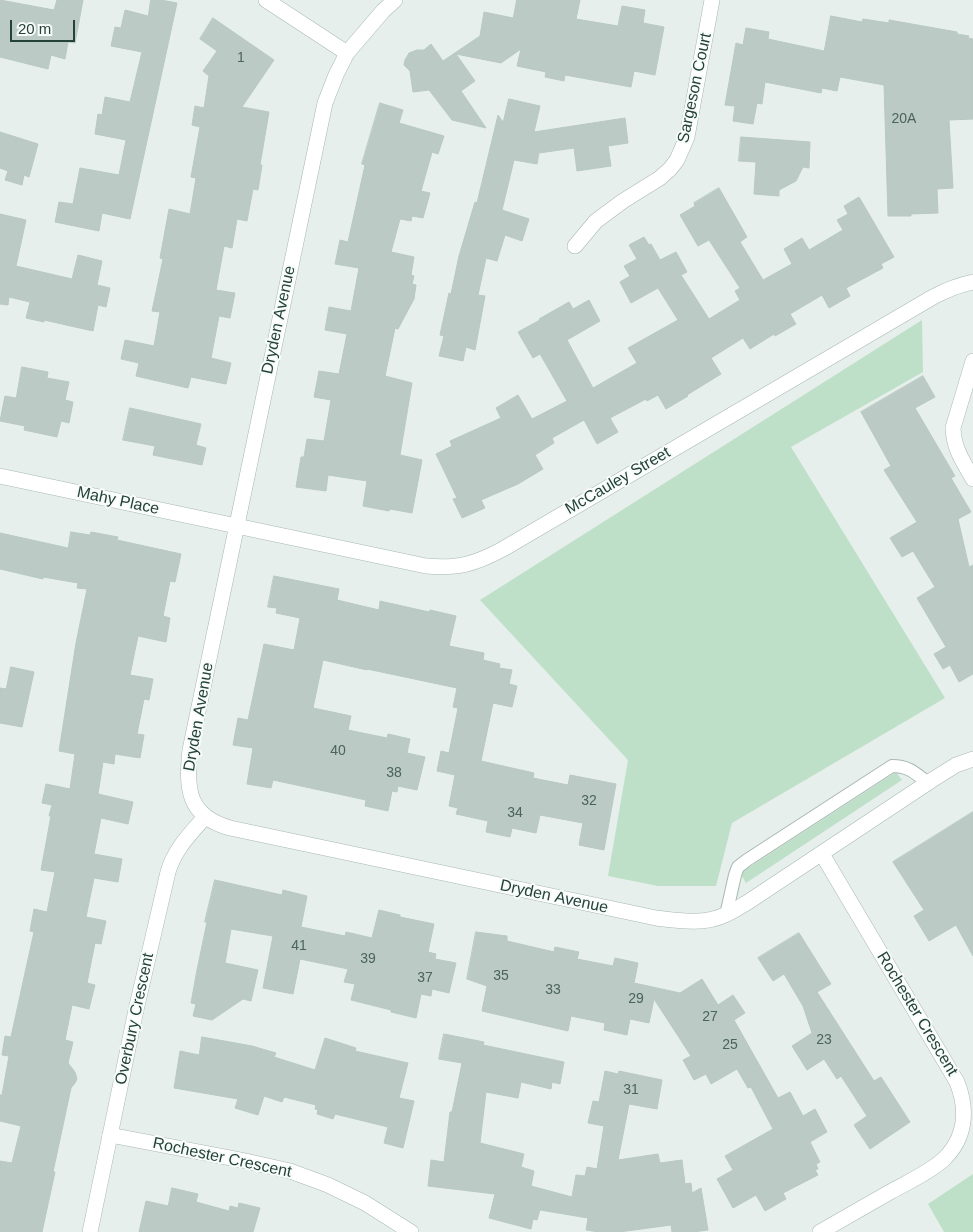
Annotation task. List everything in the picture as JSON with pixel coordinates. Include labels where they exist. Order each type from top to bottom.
[{"type":"street","points":[[266,0],[347,53]]},
{"type":"street","name":"Dryden Avenue","points":[[395,0],[383,11],[347,53],[325,103],[190,750],[188,773],[194,803],[206,817],[217,824],[230,828],[656,918],[683,922],[700,922],[726,915],[956,765],[973,759]]},
{"type":"street","name":"Sargeson Court","points":[[575,246],[596,221],[660,178],[677,160],[687,137],[712,0]]},
{"type":"street","name":"McCauley Street","points":[[236,526],[426,566],[456,566],[479,561],[520,539],[933,297],[960,284],[973,282]]},
{"type":"street","points":[[973,361],[953,428],[956,449],[973,479]]},
{"type":"street","name":"Mahy Place","points":[[0,476],[236,526]]},
{"type":"street","name":"Overbury Crescent","points":[[90,1232],[136,1010],[170,863],[182,844],[206,817]]},
{"type":"street","name":"Rochester Crescent","points":[[820,1232],[912,1180],[942,1160],[952,1149],[959,1136],[963,1123],[964,1108],[962,1094],[957,1082],[822,854]]},
{"type":"street","name":"Rochester Crescent","points":[[110,1135],[290,1171],[328,1185],[365,1204],[411,1232]]},
{"type":"lane","points":[[726,915],[738,867],[747,860],[892,766],[901,766],[911,770],[928,783]]},
{"type":"green space","points":[[922,320],[923,372],[791,447],[945,698],[732,823],[716,886],[658,886],[608,876],[628,760],[480,600]]},
{"type":"green space","points":[[896,772],[902,780],[746,883],[740,873]]},
{"type":"green space","points":[[973,1174],[973,1232],[944,1232],[928,1204]]},
{"type":"building","points":[[0,0],[54,10],[57,0],[83,0],[75,43],[68,42],[65,59],[51,55],[48,69],[0,57]]},
{"type":"building","points":[[151,0],[177,3],[130,219],[102,213],[99,231],[55,222],[59,202],[73,204],[80,168],[119,175],[126,140],[95,134],[98,114],[102,115],[105,97],[130,102],[142,52],[111,46],[115,27],[121,28],[125,10],[148,16]]},
{"type":"building","points":[[517,0],[580,0],[576,19],[618,26],[622,6],[645,10],[643,23],[664,27],[655,75],[634,71],[631,87],[565,75],[564,81],[545,77],[546,72],[517,66],[521,49],[501,63],[456,54],[475,81],[461,91],[486,128],[452,120],[429,90],[413,92],[410,71],[404,65],[409,53],[424,50],[431,44],[443,61],[480,36],[484,12],[513,18]]},
{"type":"building","points":[[831,16],[862,22],[863,19],[889,23],[889,20],[957,32],[957,34],[969,36],[968,38],[973,39],[973,119],[949,120],[953,188],[937,189],[938,213],[888,216],[884,85],[840,77],[837,91],[822,88],[821,93],[765,82],[762,104],[757,103],[753,124],[733,121],[735,106],[725,105],[736,43],[743,45],[746,28],[769,32],[768,39],[824,51]]},
{"type":"building","points":[[213,18],[274,60],[242,107],[269,112],[260,165],[262,165],[258,190],[253,189],[247,221],[237,219],[232,248],[224,246],[216,290],[235,293],[230,318],[219,316],[211,358],[231,363],[226,384],[191,377],[188,388],[136,376],[139,363],[121,359],[125,340],[154,346],[160,312],[152,311],[163,259],[160,258],[169,209],[190,214],[196,178],[191,177],[200,127],[192,125],[195,106],[204,108],[209,76],[203,71],[217,51],[200,39]]},
{"type":"building","points":[[509,99],[540,106],[534,132],[625,118],[628,143],[608,146],[611,166],[577,171],[574,148],[539,153],[537,164],[514,160],[502,210],[529,219],[522,241],[505,235],[497,261],[486,258],[478,295],[485,296],[475,350],[466,347],[463,361],[439,356],[444,336],[440,335],[459,256],[475,202],[477,203],[498,115],[503,122]]},
{"type":"building","points":[[380,103],[403,110],[399,123],[444,136],[438,154],[432,152],[421,191],[430,193],[423,218],[412,216],[411,221],[400,219],[391,252],[414,257],[411,275],[414,276],[412,284],[416,285],[414,299],[398,329],[395,328],[385,376],[412,383],[400,455],[422,460],[412,513],[363,506],[367,481],[328,475],[326,491],[296,487],[301,457],[304,457],[307,439],[324,441],[331,400],[314,397],[319,371],[339,374],[347,334],[325,330],[329,307],[351,311],[359,268],[335,264],[340,240],[348,242],[365,165],[362,164]]},
{"type":"building","points":[[0,132],[38,144],[29,177],[24,175],[22,185],[5,180],[8,171],[0,168]]},
{"type":"building","points":[[741,137],[810,142],[809,168],[803,167],[796,181],[779,190],[779,196],[754,194],[756,162],[739,161]]},
{"type":"building","points":[[719,188],[747,237],[740,242],[763,280],[792,264],[784,249],[802,238],[809,250],[843,230],[837,220],[848,214],[844,206],[859,197],[894,257],[881,264],[883,268],[846,288],[850,296],[829,308],[822,295],[790,314],[796,324],[775,336],[774,334],[750,349],[743,338],[711,358],[721,374],[666,409],[658,395],[647,401],[646,399],[610,418],[618,432],[597,444],[584,420],[552,438],[554,443],[535,455],[543,469],[518,484],[481,500],[485,508],[462,518],[453,499],[457,498],[436,454],[452,446],[450,441],[501,418],[496,408],[518,395],[532,419],[567,401],[540,354],[533,358],[518,332],[569,302],[573,309],[589,300],[600,321],[567,340],[593,388],[637,363],[628,348],[678,320],[658,288],[631,303],[620,282],[630,276],[624,266],[637,259],[629,245],[644,237],[649,245],[651,244],[660,260],[676,252],[687,272],[681,275],[709,319],[740,300],[735,291],[740,288],[709,240],[698,246],[680,215],[695,206],[694,203]]},
{"type":"building","points":[[0,214],[26,220],[16,266],[72,279],[78,255],[102,261],[97,285],[110,288],[106,307],[98,305],[93,331],[26,318],[30,302],[9,297],[8,305],[0,304]]},
{"type":"building","points":[[22,367],[48,372],[47,378],[69,382],[65,400],[73,402],[69,423],[61,421],[57,437],[24,430],[25,426],[0,421],[5,396],[16,398]]},
{"type":"building","points":[[923,376],[935,397],[915,408],[955,476],[951,478],[971,512],[958,519],[969,567],[973,565],[973,674],[959,682],[950,665],[943,669],[934,654],[946,647],[917,598],[935,587],[913,551],[902,557],[890,538],[917,522],[884,470],[891,466],[861,412]]},
{"type":"building","points":[[130,408],[201,424],[196,445],[206,448],[202,465],[153,455],[155,446],[123,440]]},
{"type":"building","points":[[71,532],[90,535],[91,532],[118,537],[117,540],[181,554],[175,582],[170,581],[163,616],[170,618],[166,642],[138,636],[130,675],[153,679],[149,700],[144,699],[137,734],[144,735],[140,758],[115,754],[114,764],[103,762],[98,794],[133,802],[128,824],[101,818],[94,854],[122,859],[118,882],[94,878],[86,917],[106,921],[101,944],[95,943],[87,983],[95,985],[89,1009],[72,1005],[65,1040],[73,1042],[68,1063],[75,1072],[77,1079],[71,1088],[42,1232],[0,1232],[0,1161],[12,1163],[21,1126],[0,1121],[0,1095],[2,1095],[9,1056],[2,1055],[5,1036],[11,1037],[34,932],[30,931],[34,909],[47,912],[55,872],[41,870],[52,805],[42,803],[46,784],[70,789],[75,754],[59,751],[76,643],[87,589],[77,588],[78,583],[43,577],[43,579],[0,569],[0,533],[68,548]]},
{"type":"building","points":[[274,576],[339,589],[337,600],[379,610],[380,601],[456,616],[449,646],[484,653],[483,660],[500,664],[499,668],[512,670],[509,684],[517,686],[512,707],[493,703],[481,761],[534,773],[533,778],[568,785],[570,775],[616,784],[604,850],[579,845],[583,823],[540,815],[536,833],[512,828],[510,837],[486,832],[488,821],[456,814],[458,808],[449,806],[455,775],[437,771],[441,751],[449,753],[458,708],[453,707],[457,688],[323,660],[313,708],[351,716],[348,730],[387,738],[388,734],[410,739],[407,753],[425,757],[417,790],[398,786],[397,792],[392,791],[388,811],[365,806],[366,800],[273,780],[271,788],[247,784],[253,748],[233,745],[238,718],[248,720],[264,644],[294,650],[300,618],[276,613],[277,608],[268,607]]},
{"type":"building","points":[[11,667],[34,672],[22,727],[0,723],[0,688],[6,689]]},
{"type":"building","points":[[973,812],[973,956],[956,925],[929,941],[914,916],[924,910],[893,862]]},
{"type":"building","points":[[215,880],[282,895],[283,890],[307,896],[301,927],[345,936],[346,932],[372,938],[379,910],[400,915],[400,917],[434,924],[428,952],[436,954],[435,959],[456,963],[449,993],[432,989],[431,996],[421,994],[416,1018],[351,1000],[355,984],[344,982],[348,969],[300,959],[293,994],[263,988],[273,936],[231,929],[225,963],[258,970],[251,1001],[243,999],[212,1020],[193,1016],[196,1004],[191,1003],[207,922],[205,922]]},
{"type":"building","points":[[476,932],[507,936],[507,941],[554,952],[555,947],[579,952],[577,959],[613,966],[615,958],[638,963],[634,983],[680,993],[702,979],[718,1005],[733,995],[745,1013],[734,1020],[778,1098],[790,1092],[803,1116],[815,1109],[827,1132],[810,1142],[820,1162],[816,1164],[818,1169],[815,1170],[818,1175],[783,1193],[786,1199],[765,1211],[756,1195],[733,1208],[717,1179],[733,1170],[725,1156],[773,1129],[751,1087],[748,1088],[737,1069],[711,1084],[706,1074],[694,1080],[683,1060],[691,1056],[654,999],[649,1023],[630,1019],[627,1035],[604,1030],[605,1023],[571,1016],[568,1031],[482,1011],[487,986],[467,979]]},
{"type":"building","points":[[799,933],[831,984],[817,992],[874,1081],[881,1077],[910,1122],[870,1149],[854,1125],[867,1116],[841,1076],[837,1079],[824,1059],[807,1070],[792,1046],[812,1033],[803,1006],[784,974],[773,981],[758,958]]},
{"type":"building","points":[[444,1034],[484,1042],[483,1045],[564,1062],[560,1084],[552,1082],[551,1089],[521,1082],[518,1098],[486,1092],[480,1143],[524,1154],[521,1167],[534,1171],[531,1186],[572,1197],[576,1175],[585,1176],[587,1167],[597,1169],[604,1126],[588,1123],[593,1101],[599,1102],[605,1071],[618,1074],[619,1071],[662,1080],[657,1109],[629,1104],[618,1160],[658,1154],[660,1163],[682,1160],[685,1184],[691,1183],[692,1193],[701,1188],[708,1230],[672,1232],[671,1225],[619,1232],[599,1232],[586,1230],[588,1218],[540,1210],[537,1220],[533,1219],[531,1229],[489,1218],[495,1194],[428,1186],[431,1160],[444,1162],[450,1112],[452,1112],[462,1063],[439,1059]]},
{"type":"building","points":[[202,1037],[252,1046],[276,1053],[274,1057],[315,1070],[325,1038],[356,1048],[355,1051],[408,1063],[399,1098],[414,1101],[403,1148],[384,1143],[388,1127],[335,1114],[333,1119],[317,1114],[316,1105],[284,1097],[282,1102],[264,1096],[258,1115],[235,1108],[238,1099],[174,1088],[180,1051],[199,1055]]},
{"type":"building","points":[[172,1188],[198,1194],[196,1202],[229,1211],[230,1206],[238,1208],[239,1203],[260,1208],[253,1232],[139,1232],[146,1201],[168,1206]]}]
